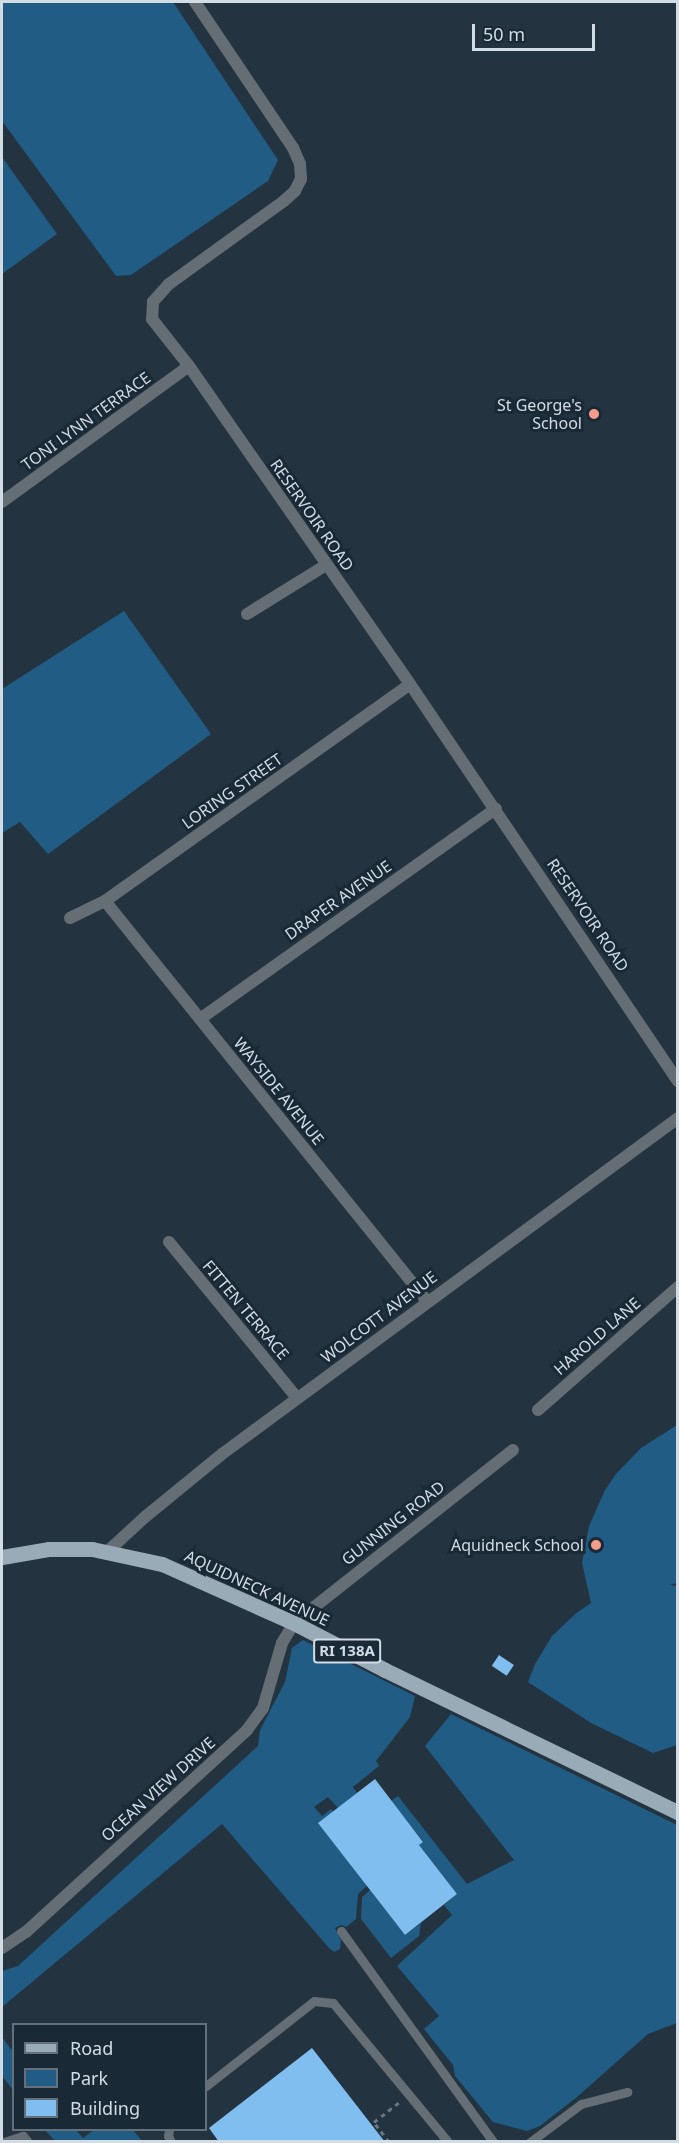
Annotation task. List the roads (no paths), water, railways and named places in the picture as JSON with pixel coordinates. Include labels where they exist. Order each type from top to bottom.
[{"type":"main road","name":"AQUIDNECK AVENUE","points":[[2,1557],[49,1549],[108,1551],[162,1564],[294,1623],[385,1670],[678,1812]]},
{"type":"street","name":"RESERVOIR ROAD","points":[[195,2],[292,148],[302,175],[298,186],[290,196],[181,273],[153,302],[152,319],[189,366],[410,684],[678,1081]]},
{"type":"street","name":"TONI LYNN TERRACE","points":[[2,502],[189,366]]},
{"type":"street","points":[[247,614],[326,565]]},
{"type":"street","name":"LORING STREET","points":[[70,918],[105,901],[410,684]]},
{"type":"street","name":"DRAPER AVENUE","points":[[200,1018],[496,809]]},
{"type":"street","name":"WAYSIDE AVENUE","points":[[105,901],[427,1301]]},
{"type":"street","name":"WOLCOTT AVENUE","points":[[108,1551],[214,1461],[427,1301],[678,1118]]},
{"type":"street","name":"FITTEN TERRACE","points":[[169,1242],[297,1398]]},
{"type":"street","name":"HAROLD LANE","points":[[538,1410],[678,1287]]},
{"type":"street","name":"GUNNING ROAD","points":[[294,1623],[513,1450]]},
{"type":"street","name":"OCEAN VIEW DRIVE","points":[[2,1948],[26,1932],[247,1730],[263,1708],[282,1643],[294,1623]]},
{"type":"lane","points":[[341,1930],[493,2142]]},
{"type":"lane","points":[[207,2085],[314,2001],[333,2003],[448,2142]]},
{"type":"lane","points":[[530,2142],[581,2104],[627,2092]]},
{"type":"lane","points":[[4,2142],[23,2136],[28,2142]]},
{"type":"place","name":"St George's School","points":[[594,414]]},
{"type":"place","name":"Aquidneck School","points":[[596,1545]]}]
